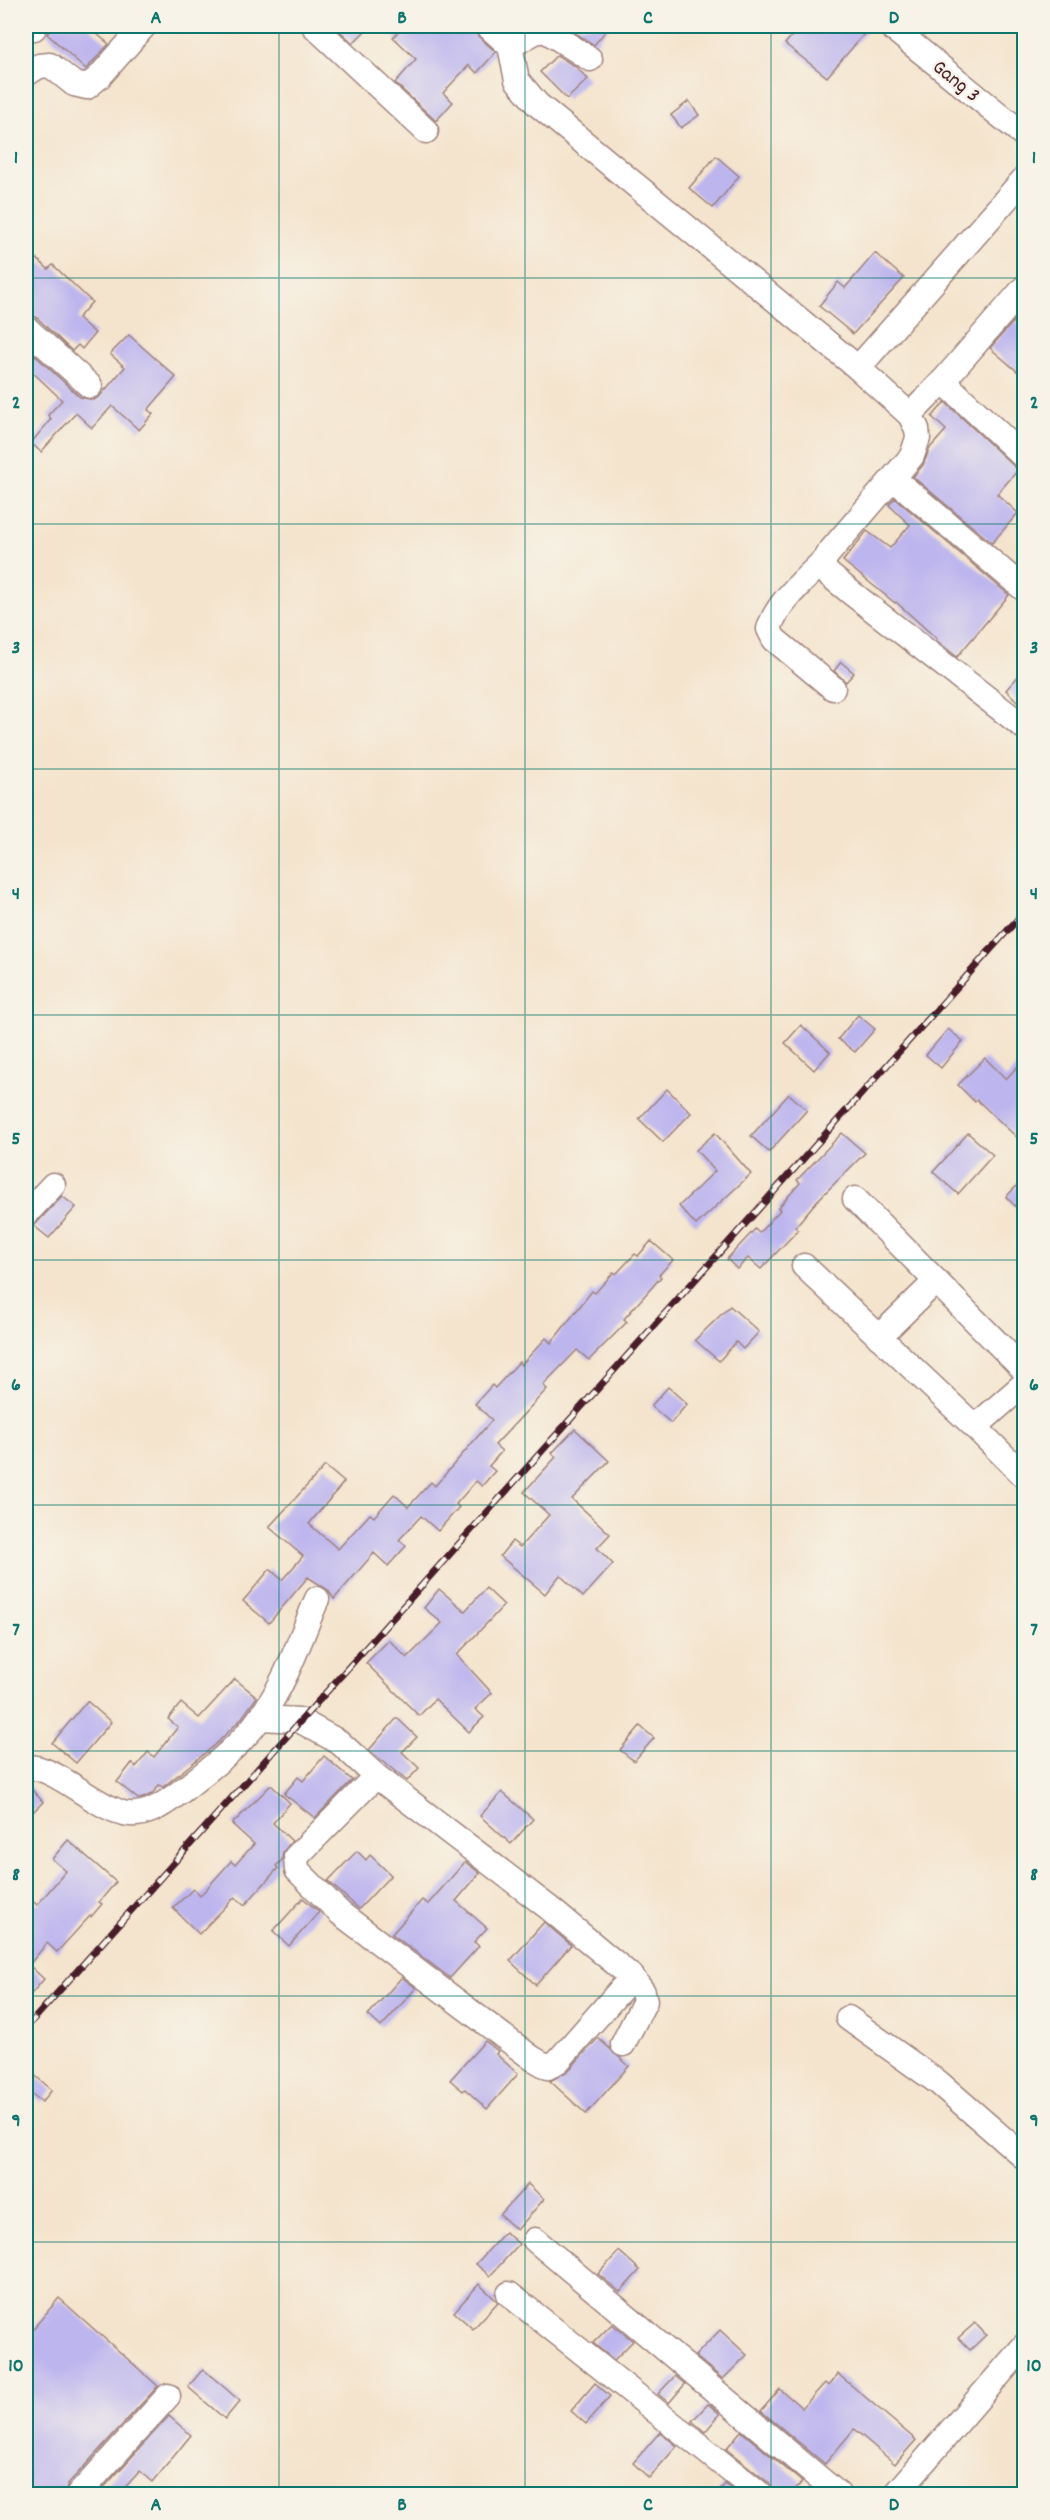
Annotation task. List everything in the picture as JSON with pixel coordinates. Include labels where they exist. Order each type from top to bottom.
[{"type":"street","points":[[26,74],[39,66],[50,65],[74,84],[87,87],[144,26]]},
{"type":"street","points":[[314,26],[426,131]]},
{"type":"street","points":[[488,26],[510,46],[517,80],[537,104],[858,368],[910,415],[917,429],[918,445],[894,479],[779,609],[770,630],[774,639],[833,688]]},
{"type":"street","name":"Gang 3","points":[[890,26],[1024,134]]},
{"type":"street","points":[[510,46],[535,32],[545,30],[590,59]]},
{"type":"street","points":[[858,368],[1024,179]]},
{"type":"street","points":[[910,415],[944,381],[1023,292]]},
{"type":"street","points":[[26,328],[90,386]]},
{"type":"street","points":[[944,381],[1024,458]]},
{"type":"street","points":[[894,479],[1024,589]]},
{"type":"street","points":[[823,561],[822,566],[827,573],[1024,727]]},
{"type":"street","points":[[26,1214],[53,1185]]},
{"type":"street","points":[[855,1199],[1024,1370]]},
{"type":"street","points":[[804,1266],[1024,1476]]},
{"type":"street","points":[[879,1337],[936,1281]]},
{"type":"street","points":[[975,1427],[1024,1384]]},
{"type":"street","points":[[26,1767],[40,1768],[107,1808],[136,1815],[155,1809],[217,1764],[260,1718],[285,1676],[317,1599]]},
{"type":"street","points":[[260,1718],[299,1720],[339,1742],[376,1776],[549,1908],[632,1977],[643,1992],[645,2001],[623,2044]]},
{"type":"street","points":[[376,1776],[296,1857],[297,1870],[340,1913],[532,2058],[548,2067],[558,2061],[632,1977]]},
{"type":"street","points":[[848,2018],[939,2083],[1024,2157]]},
{"type":"street","points":[[535,2240],[838,2494]]},
{"type":"street","points":[[509,2294],[760,2494]]},
{"type":"street","points":[[896,2494],[1024,2346]]},
{"type":"street","points":[[79,2494],[168,2396]]},
{"type":"building","points":[[53,26],[87,26],[109,44],[86,69],[47,34]]},
{"type":"building","points":[[334,26],[370,26],[353,43]]},
{"type":"building","points":[[404,26],[474,26],[478,36],[496,52],[477,73],[469,65],[443,93],[453,102],[436,121],[395,83],[416,59],[393,37]]},
{"type":"building","points":[[564,26],[610,26],[594,45]]},
{"type":"building","points":[[800,26],[871,26],[827,77],[785,44]]},
{"type":"building","points":[[557,55],[576,67],[588,79],[567,99],[540,72]]},
{"type":"building","points":[[689,101],[699,115],[681,128],[671,115]]},
{"type":"building","points":[[716,156],[739,176],[713,208],[689,188]]},
{"type":"building","points":[[26,249],[48,269],[53,265],[92,302],[78,318],[95,333],[82,349],[78,345],[72,351],[36,317],[26,314]]},
{"type":"building","points":[[875,253],[904,278],[853,334],[819,306],[838,282],[845,288]]},
{"type":"building","points":[[1015,320],[1024,328],[1024,377],[990,348]]},
{"type":"building","points":[[129,335],[176,377],[148,410],[153,414],[139,430],[112,406],[92,428],[76,413],[41,452],[31,443],[51,419],[48,415],[62,400],[26,366],[26,347],[80,397],[94,400],[125,367],[110,354]]},
{"type":"building","points":[[945,402],[1018,470],[997,494],[1018,513],[992,543],[913,477],[923,465],[930,448],[946,430],[932,417]]},
{"type":"building","points":[[895,498],[1009,595],[957,657],[896,602],[843,561],[867,531],[890,548],[910,525],[889,505]]},
{"type":"building","points":[[841,662],[854,673],[846,682],[834,671]]},
{"type":"building","points":[[1024,670],[1024,708],[1006,690]]},
{"type":"building","points":[[858,1015],[875,1029],[855,1052],[838,1039]]},
{"type":"building","points":[[801,1025],[830,1052],[814,1070],[785,1043]]},
{"type":"building","points":[[948,1029],[963,1041],[941,1068],[926,1055]]},
{"type":"building","points":[[985,1058],[1006,1079],[1017,1067],[1024,1074],[1024,1144],[958,1085]]},
{"type":"building","points":[[667,1089],[691,1113],[663,1142],[639,1119]]},
{"type":"building","points":[[789,1094],[807,1110],[769,1152],[751,1136]]},
{"type":"building","points":[[715,1133],[751,1174],[696,1225],[679,1206],[715,1171],[696,1150]]},
{"type":"building","points":[[842,1133],[865,1153],[816,1202],[795,1227],[798,1230],[761,1269],[748,1258],[737,1269],[727,1259],[755,1229],[759,1233],[780,1210],[778,1208],[800,1183],[797,1180]]},
{"type":"building","points":[[968,1133],[993,1155],[958,1194],[933,1172]]},
{"type":"building","points":[[1024,1178],[1024,1215],[1006,1197]]},
{"type":"building","points":[[62,1196],[76,1207],[49,1238],[34,1226]]},
{"type":"building","points":[[651,1241],[673,1260],[659,1275],[661,1277],[624,1319],[627,1322],[589,1360],[577,1350],[543,1385],[547,1389],[495,1445],[502,1451],[489,1466],[495,1471],[482,1486],[476,1481],[456,1504],[459,1507],[438,1531],[421,1516],[399,1540],[406,1546],[388,1566],[374,1553],[334,1599],[328,1590],[308,1577],[269,1623],[243,1601],[270,1569],[282,1580],[303,1556],[269,1527],[325,1466],[344,1482],[309,1524],[338,1549],[370,1514],[374,1517],[394,1494],[408,1507],[431,1482],[435,1486],[492,1420],[475,1404],[492,1385],[495,1388],[519,1362],[521,1365],[546,1338],[551,1343],[592,1291],[595,1293],[614,1272],[616,1274],[635,1254],[638,1256]]},
{"type":"building","points":[[730,1306],[759,1332],[743,1349],[736,1342],[719,1361],[695,1340]]},
{"type":"building","points":[[668,1387],[687,1404],[671,1423],[651,1406]]},
{"type":"building","points":[[575,1429],[609,1461],[572,1499],[610,1534],[597,1548],[613,1564],[583,1597],[560,1575],[545,1594],[500,1556],[512,1541],[520,1547],[549,1515],[524,1492],[556,1457],[552,1453]]},
{"type":"building","points":[[486,1588],[504,1605],[457,1655],[492,1693],[475,1709],[484,1717],[469,1732],[435,1699],[419,1716],[366,1663],[389,1640],[407,1658],[442,1623],[424,1608],[439,1589],[465,1611]]},
{"type":"building","points":[[235,1679],[257,1697],[241,1719],[215,1745],[163,1787],[159,1785],[152,1794],[143,1798],[138,1799],[117,1782],[132,1763],[136,1767],[148,1752],[154,1757],[178,1727],[168,1719],[181,1703],[199,1718]]},
{"type":"building","points":[[87,1701],[111,1722],[76,1763],[52,1743]]},
{"type":"building","points":[[397,1718],[417,1737],[402,1752],[419,1768],[407,1781],[369,1750]]},
{"type":"building","points":[[640,1726],[654,1738],[634,1761],[620,1750]]},
{"type":"building","points":[[324,1756],[352,1780],[315,1818],[284,1794],[298,1777],[303,1781]]},
{"type":"building","points":[[26,1783],[43,1802],[26,1819]]},
{"type":"building","points":[[271,1785],[290,1803],[273,1823],[292,1841],[283,1852],[282,1860],[276,1866],[278,1868],[245,1905],[235,1897],[199,1934],[173,1908],[193,1889],[200,1896],[231,1861],[235,1865],[254,1844],[232,1824]]},
{"type":"building","points":[[502,1792],[533,1819],[511,1844],[480,1816]]},
{"type":"building","points":[[68,1840],[116,1882],[99,1902],[102,1904],[57,1952],[47,1943],[29,1965],[44,1979],[26,2000],[26,1895],[37,1905],[66,1871],[52,1859]]},
{"type":"building","points":[[357,1851],[366,1860],[370,1855],[391,1875],[359,1909],[328,1881]]},
{"type":"building","points":[[465,1862],[480,1873],[456,1901],[487,1928],[474,1942],[479,1946],[450,1978],[392,1934],[422,1900],[428,1904]]},
{"type":"building","points":[[303,1898],[319,1912],[289,1946],[273,1931]]},
{"type":"building","points":[[544,1922],[571,1945],[536,1985],[510,1961]]},
{"type":"building","points":[[402,1977],[416,1988],[381,2027],[368,2015]]},
{"type":"building","points":[[598,2038],[629,2066],[586,2114],[550,2081],[568,2071]]},
{"type":"building","points":[[485,2041],[498,2051],[496,2054],[518,2074],[487,2109],[465,2089],[463,2091],[450,2080]]},
{"type":"building","points":[[32,2073],[52,2090],[42,2102],[26,2089],[26,2080]]},
{"type":"building","points":[[528,2184],[544,2199],[517,2230],[500,2215]]},
{"type":"building","points":[[505,2232],[519,2244],[490,2276],[476,2264]]},
{"type":"building","points":[[619,2251],[640,2270],[620,2292],[598,2274]]},
{"type":"building","points":[[479,2284],[498,2302],[473,2329],[454,2312]]},
{"type":"building","points":[[59,2298],[158,2386],[68,2484],[65,2494],[26,2494],[26,2337]]},
{"type":"building","points":[[975,2323],[986,2335],[970,2350],[958,2338]]},
{"type":"building","points":[[612,2324],[633,2341],[614,2360],[593,2343]]},
{"type":"building","points":[[720,2330],[747,2355],[723,2379],[695,2356]]},
{"type":"building","points":[[203,2369],[240,2401],[225,2419],[188,2387]]},
{"type":"building","points":[[838,2374],[916,2440],[895,2464],[854,2429],[825,2464],[761,2411],[780,2389],[802,2408],[825,2383],[828,2386]]},
{"type":"building","points":[[675,2376],[685,2384],[669,2403],[658,2394]]},
{"type":"building","points":[[595,2383],[610,2396],[586,2424],[571,2411]]},
{"type":"building","points":[[708,2404],[720,2414],[705,2432],[692,2421]]},
{"type":"building","points":[[169,2416],[191,2435],[153,2482],[140,2471],[119,2494],[98,2494]]},
{"type":"building","points":[[741,2431],[802,2482],[791,2494],[774,2494],[769,2483],[726,2449]]},
{"type":"building","points":[[660,2432],[677,2446],[649,2478],[633,2463]]},
{"type":"building","points":[[725,2484],[738,2494],[716,2494]]},
{"type":"railway","points":[[26,2028],[1024,912]]}]
